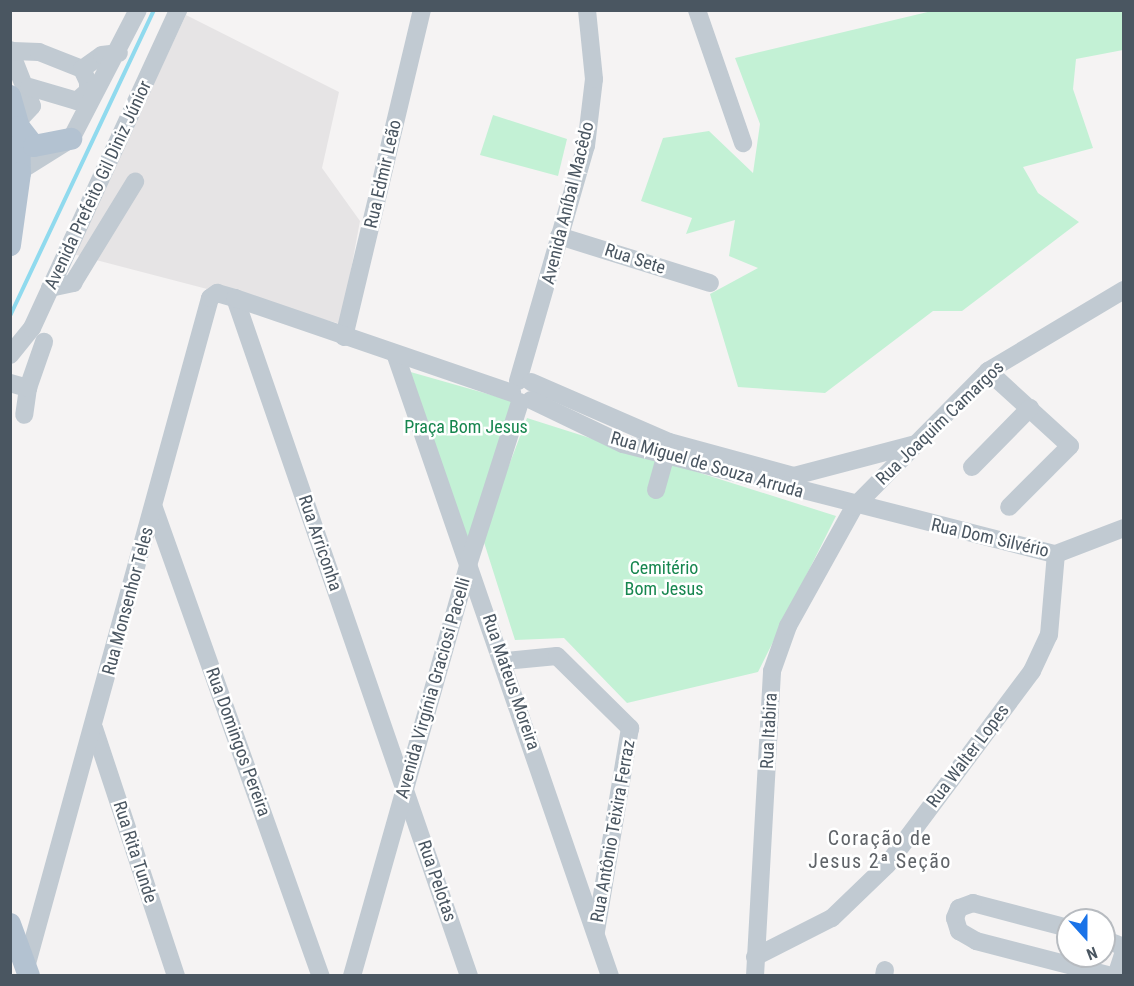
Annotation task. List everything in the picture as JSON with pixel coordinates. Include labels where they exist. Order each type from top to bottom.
[{"type":"main road","points":[[10,245],[20,92]]},
{"type":"main road","points":[[18,124],[34,146],[71,139]]},
{"type":"main road","points":[[11,925],[27,971]]},
{"type":"street","points":[[15,175],[71,139],[119,53],[138,10]]},
{"type":"street","name":"Avenida Prefeito Gil Diniz Júnior","points":[[10,355],[32,328],[178,10]]},
{"type":"street","name":"Rua Edmir Leão","points":[[344,337],[422,10]]},
{"type":"street","name":"Avenida Aníbal Macêdo","points":[[524,390],[528,359],[591,112],[593,46],[587,10]]},
{"type":"street","points":[[697,10],[743,143]]},
{"type":"street","points":[[12,51],[39,52],[82,69],[88,91],[77,101],[20,92],[12,51]]},
{"type":"street","points":[[82,69],[102,55],[119,53]]},
{"type":"street","points":[[50,288],[73,283],[135,182]]},
{"type":"street","name":"Rua Sete","points":[[560,236],[710,283]]},
{"type":"street","name":"Rua Joaquim Camargos","points":[[854,507],[918,443],[993,375],[1124,290]]},
{"type":"street","name":"Rua Miguel de Souza Arruda","points":[[226,296],[396,356],[524,390],[667,449],[854,507]]},
{"type":"street","name":"Rua Monsenhor Teles","points":[[27,971],[39,911],[93,728],[210,298],[226,296]]},
{"type":"street","name":"Rua Arriconha","points":[[226,296],[405,787]]},
{"type":"street","points":[[24,415],[28,388],[44,342]]},
{"type":"street","name":"Rua Mateus Moreira","points":[[396,356],[468,565],[506,661],[610,975]]},
{"type":"street","points":[[993,375],[1070,446],[1009,507]]},
{"type":"street","points":[[10,383],[28,388]]},
{"type":"street","name":"Avenida Virgínia Graciosi Pacelli","points":[[352,975],[468,565],[524,390]]},
{"type":"street","points":[[972,467],[1030,408]]},
{"type":"street","name":"Rua Miguel de Souza Arruda","points":[[667,449],[794,476],[918,443]]},
{"type":"street","points":[[656,490],[667,449]]},
{"type":"street","name":"Rua Dom Silvério","points":[[854,507],[1056,554],[1124,528]]},
{"type":"street","name":"Rua Itabira","points":[[755,966],[772,671],[788,626],[854,507]]},
{"type":"street","name":"Rua Domingos Pereira","points":[[154,508],[321,975]]},
{"type":"street","name":"Rua Walter Lopes","points":[[755,966],[832,918],[887,865],[1025,680],[1049,635],[1056,554]]},
{"type":"street","name":"Rua Antônio Teixira Ferraz","points":[[506,661],[557,656],[630,728],[596,933]]},
{"type":"street","name":"Rua Rita Tunde","points":[[93,728],[176,975]]},
{"type":"street","name":"Rua Pelotas","points":[[405,787],[470,975]]},
{"type":"street","points":[[1056,925],[973,903],[959,908],[956,918],[959,931],[976,941],[1056,961]]},
{"type":"street","points":[[11,925],[39,911]]},
{"type":"street","points":[[1116,975],[1124,952]]},
{"type":"street","points":[[1083,968],[1111,975]]},
{"type":"shaded area","points":[[186,15],[339,92],[322,168],[360,221],[341,324],[73,254]]},
{"type":"green space","points":[[936,10],[1123,11],[1123,50],[1076,59],[1073,89],[1093,148],[1023,167],[1038,193],[1079,222],[962,311],[933,311],[825,393],[738,387],[710,294],[758,268],[729,256],[735,220],[686,234],[692,218],[641,201],[663,138],[709,131],[753,173],[760,124],[735,58]]},
{"type":"green space","points":[[493,115],[567,139],[558,176],[480,155]]},
{"type":"green space","name":"Praça Bom Jesus","points":[[407,371],[513,401],[468,551]]},
{"type":"green space","name":"Cemitério Bom Jesus","points":[[527,418],[836,516],[758,672],[627,703],[564,638],[515,640],[482,536]]},
{"type":"waterway","points":[[10,316],[154,10]]},
{"type":"district","name":"Coração de Jesus 2ª Seção","points":[[880,850]]}]
